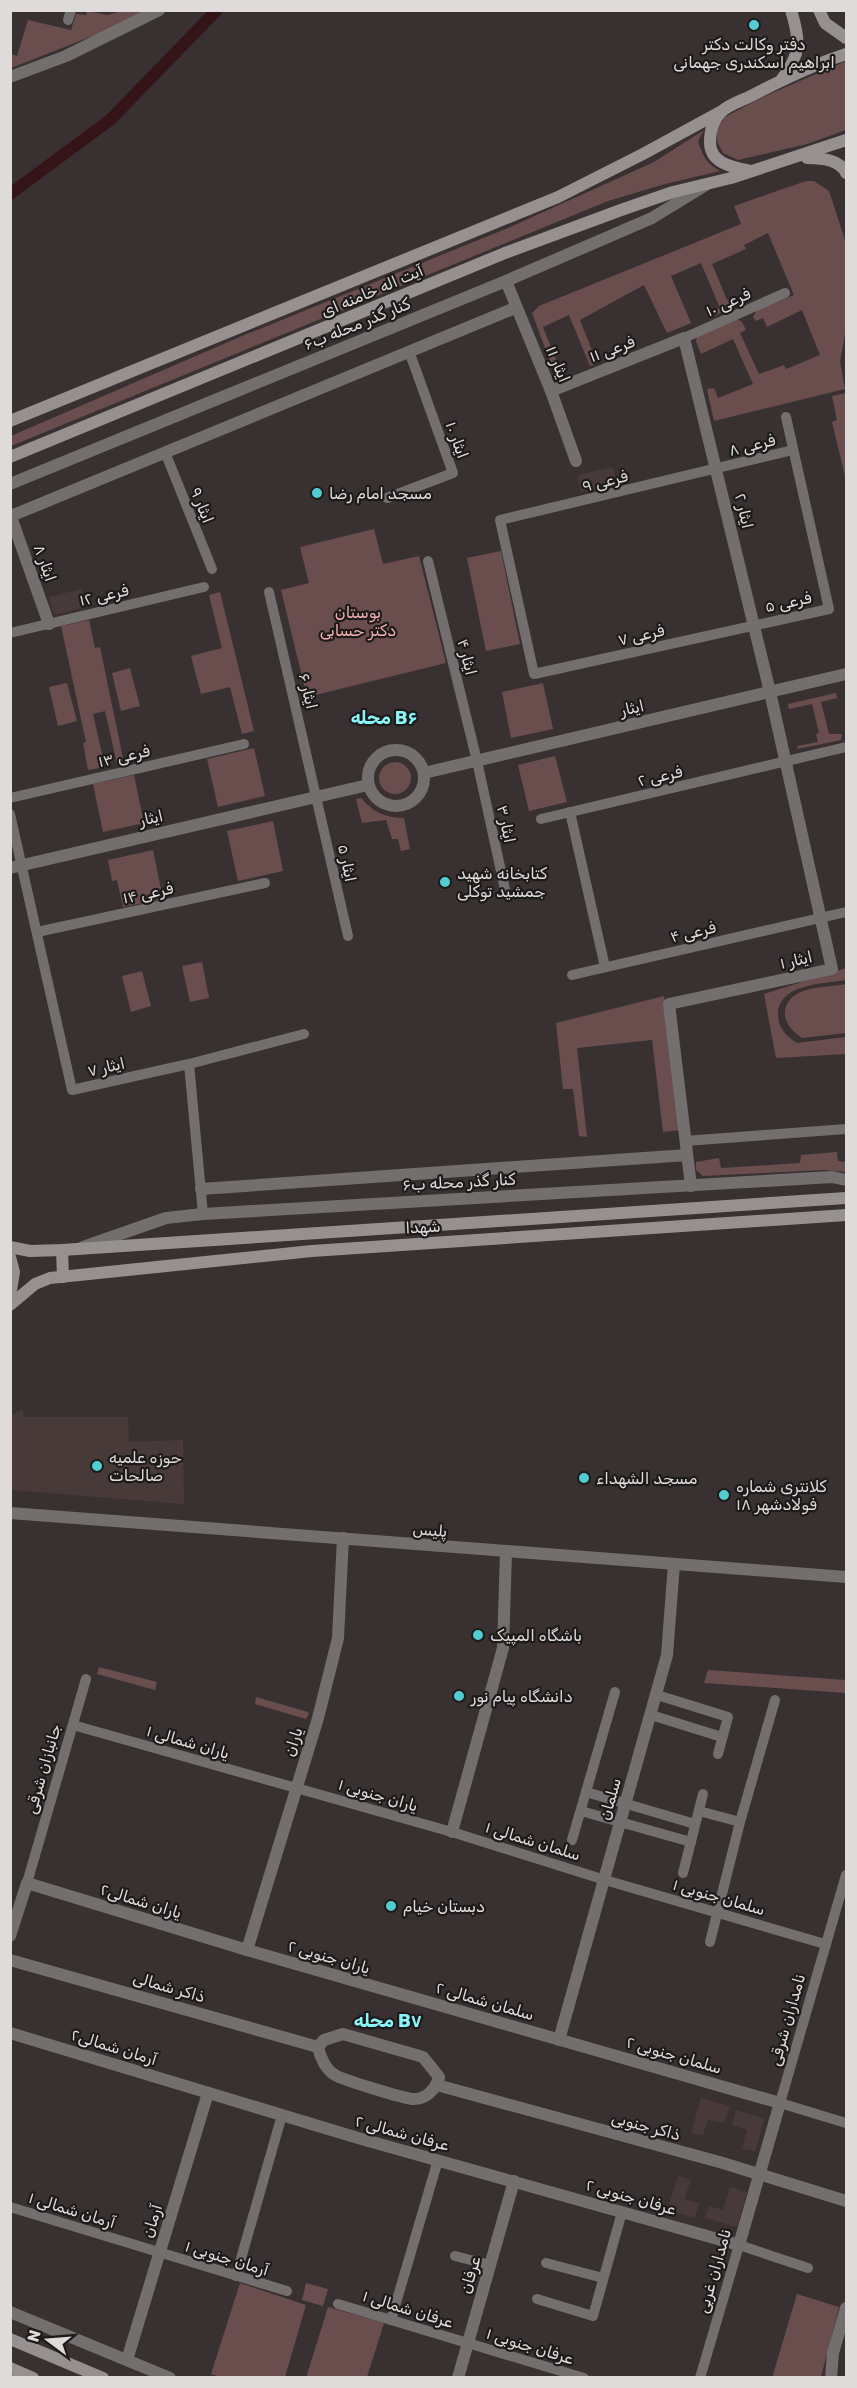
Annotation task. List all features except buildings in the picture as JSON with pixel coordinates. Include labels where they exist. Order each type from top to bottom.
[{"type":"main road","points":[[781,80],[794,64],[798,50],[798,33],[791,10]]},
{"type":"main road","points":[[819,10],[825,23],[846,38]]},
{"type":"main road","name":"آیت اله خامنه ای","points":[[10,422],[558,197],[781,80],[846,54]]},
{"type":"main road","points":[[722,111],[712,128],[710,148],[716,159],[723,165],[751,172]]},
{"type":"main road","name":"آیت اله خامنه ای","points":[[10,457],[505,253],[673,192],[751,172],[846,140]]},
{"type":"main road","points":[[793,158],[818,158],[832,161],[845,169],[846,173]]},
{"type":"main road","name":"شهدا","points":[[10,1247],[30,1251],[62,1250],[846,1198]]},
{"type":"main road","name":"شهدا","points":[[10,1305],[35,1284],[50,1278],[312,1251],[846,1215]]},
{"type":"main road","points":[[456,1223],[457,1242]]},
{"type":"main road","points":[[62,1250],[63,1277]]},
{"type":"main road","points":[[10,1257],[14,1272],[10,1296]]},
{"type":"main road","points":[[10,2339],[103,2378]]},
{"type":"main road","points":[[10,2368],[33,2378]]},
{"type":"street","points":[[10,77],[66,56],[159,10]]},
{"type":"street","name":"کنار گذر محله ب۶","points":[[10,484],[506,281],[652,218],[711,183]]},
{"type":"street","name":"ایثار ۱۱","points":[[506,281],[515,308],[551,390],[576,461]]},
{"type":"street","name":"فرعی ۱۰","points":[[684,338],[785,292]]},
{"type":"street","points":[[11,515],[515,308]]},
{"type":"street","name":"فرعی ۱۱","points":[[551,390],[684,338]]},
{"type":"street","name":"ایثار ۲","points":[[684,338],[770,692]]},
{"type":"street","name":"ایثار ۱۰","points":[[387,498],[453,473],[408,351]]},
{"type":"street","points":[[786,417],[793,450]]},
{"type":"street","name":"فرعی ۸","points":[[717,469],[793,450]]},
{"type":"street","name":"فرعی ۵","points":[[753,625],[829,609],[793,450]]},
{"type":"street","name":"ایثار ۹","points":[[165,452],[212,568]]},
{"type":"street","name":"فرعی ۹","points":[[534,674],[500,520],[717,469]]},
{"type":"street","name":"ایثار ۸","points":[[11,515],[48,624]]},
{"type":"street","name":"ایثار ۴","points":[[428,561],[477,761]]},
{"type":"street","name":"فرعی ۱۲","points":[[10,633],[204,587]]},
{"type":"street","name":"ایثار ۶","points":[[269,592],[317,797]]},
{"type":"street","name":"فرعی ۷","points":[[534,674],[753,625]]},
{"type":"street","name":"ایثار","points":[[424,773],[846,675]]},
{"type":"street","name":"ایثار ۱","points":[[691,1186],[669,1004],[832,969],[770,692]]},
{"type":"street","name":"فرعی ۱۳","points":[[10,798],[244,744]]},
{"type":"street","name":"فرعی ۲","points":[[541,819],[846,747]]},
{"type":"street","points":[[390,750],[408,752],[421,765],[424,773],[421,792],[415,800],[399,807],[383,804],[376,799],[368,785],[370,767],[375,759],[390,750]]},
{"type":"street","name":"ایثار ۳","points":[[477,761],[506,894]]},
{"type":"street","name":"ایثار","points":[[17,866],[368,785]]},
{"type":"street","name":"ایثار ۵","points":[[317,797],[348,936]]},
{"type":"street","points":[[570,812],[605,967]]},
{"type":"street","points":[[10,814],[17,866]]},
{"type":"street","name":"ایثار ۷","points":[[17,866],[37,932],[72,1090],[189,1064]]},
{"type":"street","name":"فرعی ۱۴","points":[[37,932],[265,883]]},
{"type":"street","name":"فرعی ۴","points":[[572,975],[846,912]]},
{"type":"street","points":[[203,1215],[189,1064],[304,1034]]},
{"type":"street","points":[[685,1141],[846,1129]]},
{"type":"street","points":[[201,1189],[687,1155]]},
{"type":"street","name":"کنار گذر محله ب۶","points":[[79,1249],[166,1218],[832,1177],[846,1180]]},
{"type":"street","name":"پلیس","points":[[10,1513],[846,1577]]},
{"type":"street","name":"یاران","points":[[247,1950],[318,1718],[338,1638],[343,1538]]},
{"type":"street","points":[[452,1832],[503,1648],[506,1552]]},
{"type":"street","name":"سلمان","points":[[559,2040],[667,1655],[674,1564]]},
{"type":"street","name":"جانبازان شرقی","points":[[10,1936],[86,1680]]},
{"type":"street","points":[[572,1840],[615,1692]]},
{"type":"street","points":[[657,1695],[728,1717],[718,1754]]},
{"type":"street","points":[[710,1942],[740,1822],[775,1700]]},
{"type":"street","points":[[651,1715],[723,1737]]},
{"type":"street","name":"یاران شمالی ۱","points":[[73,1725],[296,1788]]},
{"type":"street","name":"یاران جنوبی ۱","points":[[296,1788],[452,1832]]},
{"type":"street","points":[[586,1792],[695,1824]]},
{"type":"street","points":[[683,1873],[703,1794]]},
{"type":"street","points":[[581,1811],[691,1842]]},
{"type":"street","points":[[699,1811],[740,1822]]},
{"type":"street","name":"سلمان شمالی ۱","points":[[452,1832],[605,1880]]},
{"type":"street","name":"نامداران شرقی","points":[[760,2174],[846,1875]]},
{"type":"street","name":"سلمان جنوبی ۱","points":[[605,1880],[825,1944]]},
{"type":"street","name":"یاران شمالی۲","points":[[27,1883],[247,1950]]},
{"type":"street","name":"یاران جنوبی ۲","points":[[247,1950],[403,1995]]},
{"type":"street","name":"ذاکر شمالی","points":[[10,1960],[318,2048]]},
{"type":"street","name":"سلمان شمالی ۲","points":[[403,1995],[559,2040]]},
{"type":"street","name":"آرمان شمالی۲","points":[[10,2033],[282,2115]]},
{"type":"street","points":[[343,2034],[423,2057],[439,2077],[437,2085],[434,2090],[413,2099],[333,2074],[323,2061],[318,2048],[324,2040],[343,2034]]},
{"type":"street","name":"سلمان جنوبی ۲","points":[[559,2040],[780,2103]]},
{"type":"street","name":"ذاکر جنوبی","points":[[437,2085],[760,2174],[846,2201]]},
{"type":"street","name":"آرمان","points":[[127,2360],[208,2093]]},
{"type":"street","points":[[780,2103],[846,2123]]},
{"type":"street","points":[[236,2276],[282,2115]]},
{"type":"street","name":"عرفان شمالی ۲","points":[[282,2115],[514,2181]]},
{"type":"street","points":[[391,2319],[438,2160]]},
{"type":"street","name":"نامداران غربی","points":[[700,2378],[760,2174]]},
{"type":"street","name":"عرفان جنوبی ۲","points":[[514,2181],[738,2245]]},
{"type":"street","name":"عرفان","points":[[458,2378],[514,2181]]},
{"type":"street","name":"آرمان شمالی ۱","points":[[10,2207],[159,2253]]},
{"type":"street","points":[[537,2299],[593,2316],[622,2212]]},
{"type":"street","points":[[738,2245],[808,2268]]},
{"type":"street","name":"آرمان جنوبی ۱","points":[[159,2253],[287,2291]]},
{"type":"street","points":[[455,2256],[490,2265]]},
{"type":"street","points":[[546,2264],[603,2278]]},
{"type":"street","name":"عرفان شمالی ۱","points":[[338,2304],[468,2343]]},
{"type":"street","points":[[831,2378],[834,2353],[846,2308]]},
{"type":"street","points":[[10,2312],[170,2378]]},
{"type":"street","name":"عرفان جنوبی ۱","points":[[468,2343],[584,2378]]},
{"type":"shaded area","points":[[613,467],[617,484],[581,492],[577,475]]},
{"type":"shaded area","points":[[81,589],[85,607],[54,615],[49,597]]},
{"type":"shaded area","name":"حوزه علمیه صالحات","points":[[23,1409],[23,1417],[128,1417],[129,1442],[183,1440],[184,1504],[11,1490],[11,1415]]},
{"type":"shaded area","points":[[701,2098],[730,2106],[724,2123],[708,2120],[703,2135],[691,2133]]},
{"type":"shaded area","points":[[736,2110],[765,2119],[755,2151],[742,2149],[747,2130],[732,2125]]},
{"type":"shaded area","points":[[678,2176],[691,2180],[684,2199],[699,2203],[695,2218],[667,2210]]},
{"type":"shaded area","points":[[730,2187],[747,2192],[737,2227],[705,2218],[709,2206],[723,2210]]},
{"type":"green space","points":[[87,11],[107,15],[123,11],[144,11],[118,26],[11,68],[11,54],[17,56],[28,20],[71,30],[76,14],[86,15]]},
{"type":"green space","points":[[846,61],[846,130],[807,144],[738,160],[723,153],[717,141],[717,128],[725,117],[763,97]]},
{"type":"green space","points":[[704,130],[698,141],[708,162],[720,171],[608,201],[11,446],[11,436],[242,336],[508,228],[654,162]]},
{"type":"green space","points":[[806,181],[814,181],[829,191],[846,243],[846,329],[840,362],[845,389],[714,421],[707,389],[714,388],[718,398],[753,384],[733,339],[701,354],[696,341],[697,337],[737,319],[742,322],[746,330],[740,333],[759,374],[784,365],[786,369],[820,355],[802,310],[767,327],[763,318],[756,321],[753,317],[757,310],[794,295],[768,233],[744,245],[746,249],[712,264],[727,300],[735,297],[737,304],[733,308],[713,316],[711,312],[720,308],[701,263],[671,276],[691,323],[667,333],[644,285],[580,320],[597,363],[590,366],[569,315],[543,327],[562,375],[556,378],[532,313],[539,306],[741,224],[734,206]]},
{"type":"green space","points":[[846,393],[846,480],[832,422],[837,420],[832,396]]},
{"type":"green space","name":"بوستان دکتر حسابی","points":[[374,529],[383,564],[419,556],[446,663],[307,697],[281,590],[309,583],[300,547]]},
{"type":"green space","points":[[501,551],[520,644],[486,651],[467,558]]},
{"type":"green space","points":[[220,592],[254,731],[242,734],[230,687],[201,694],[191,656],[222,648],[209,595]]},
{"type":"green space","points":[[89,620],[95,648],[100,647],[124,763],[117,764],[105,711],[93,714],[105,767],[88,770],[83,743],[86,742],[61,626]]},
{"type":"green space","points":[[130,668],[140,706],[121,711],[112,673]]},
{"type":"green space","points":[[67,683],[77,721],[58,726],[49,687]]},
{"type":"green space","points":[[543,683],[553,729],[511,738],[502,692]]},
{"type":"green space","points":[[836,693],[837,698],[821,702],[829,734],[842,734],[841,740],[798,749],[797,746],[818,742],[816,734],[819,733],[812,704],[789,709],[788,704]]},
{"type":"green space","points":[[254,748],[265,796],[218,807],[207,759]]},
{"type":"green space","points":[[555,756],[567,802],[529,811],[518,765]]},
{"type":"green space","points":[[395,762],[407,766],[411,778],[407,790],[395,794],[383,790],[379,778],[383,766]]},
{"type":"green space","points":[[134,775],[144,823],[103,832],[93,784]]},
{"type":"green space","points":[[361,798],[380,813],[404,818],[410,849],[401,851],[398,839],[392,839],[386,820],[362,823],[356,799]]},
{"type":"green space","points":[[273,821],[283,871],[238,881],[227,831]]},
{"type":"green space","points":[[153,850],[163,899],[123,907],[117,880],[112,881],[108,860]]},
{"type":"green space","points":[[202,962],[209,998],[190,1002],[182,966]]},
{"type":"green space","points":[[846,968],[846,980],[815,984],[786,996],[780,1004],[778,1014],[783,1031],[797,1043],[846,1037],[846,1054],[776,1058],[764,994]]},
{"type":"green space","points":[[142,971],[151,1006],[131,1012],[122,976]]},
{"type":"green space","points":[[846,984],[846,1033],[802,1038],[795,1033],[786,1020],[785,1011],[793,996],[810,989]]},
{"type":"green space","points":[[664,996],[680,1130],[663,1132],[652,1040],[577,1048],[587,1137],[579,1136],[573,1089],[563,1089],[556,1023]]},
{"type":"green space","points":[[837,1152],[838,1161],[846,1162],[846,1172],[824,1170],[703,1176],[696,1170],[696,1162],[719,1158],[721,1168],[800,1163],[801,1155]]},
{"type":"green space","points":[[99,1667],[157,1682],[155,1690],[97,1674]]},
{"type":"green space","points":[[708,1670],[846,1680],[846,1693],[704,1683]]},
{"type":"green space","points":[[256,1697],[309,1714],[306,1719],[255,1704]]},
{"type":"green space","points":[[240,2283],[306,2305],[285,2377],[220,2377],[211,2374]]},
{"type":"green space","points":[[306,2283],[328,2289],[323,2306],[302,2300]]},
{"type":"green space","points":[[797,2294],[839,2307],[821,2377],[772,2378]]},
{"type":"green space","points":[[328,2307],[384,2323],[367,2377],[306,2378]]},
{"type":"waterway","points":[[10,194],[110,120],[217,10]]},
{"type":"place","name":"دفتر وکالت دکتر ابراهیم اسکندری جهمانی","points":[[754,25]]},
{"type":"place","name":"مسجد امام رضا","points":[[317,493]]},
{"type":"place","name":"کتابخانه شهید جمشید توکلی","points":[[445,882]]},
{"type":"place","name":"حوزه علمیه صالحات","points":[[97,1466]]},
{"type":"place","name":"مسجد الشهداء","points":[[584,1478]]},
{"type":"place","name":"کلانتری شماره ۱۸ فولادشهر","points":[[724,1495]]},
{"type":"place","name":"باشگاه المپیک","points":[[478,1635]]},
{"type":"place","name":"دانشگاه پیام نور","points":[[459,1696]]},
{"type":"place","name":"دبستان خیام","points":[[391,1906]]},
{"type":"district","name":"محله B۶","points":[[384,718]]},
{"type":"district","name":"محله B۷","points":[[388,2021]]}]
